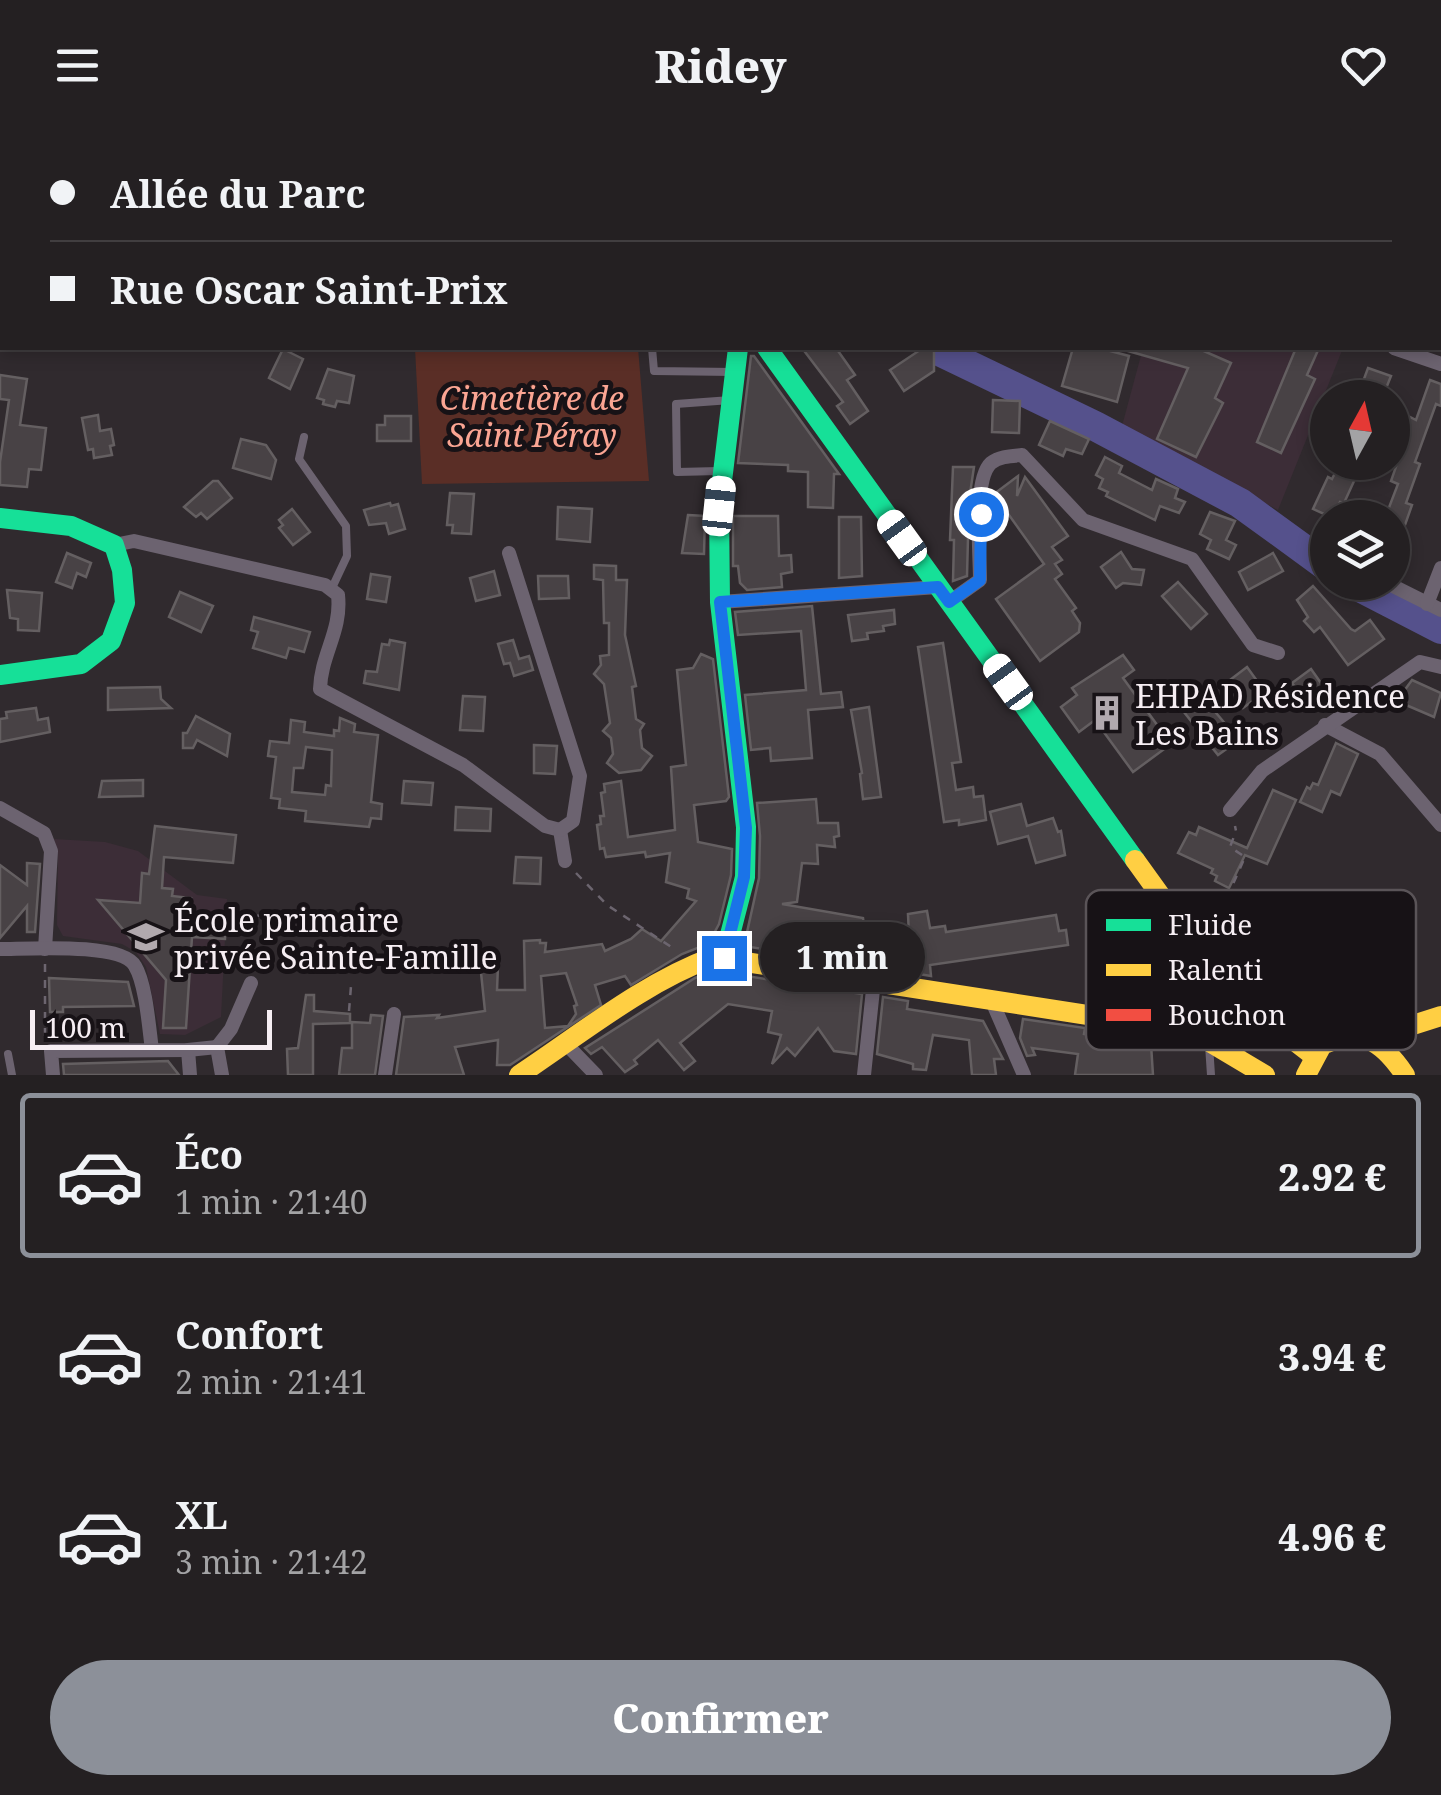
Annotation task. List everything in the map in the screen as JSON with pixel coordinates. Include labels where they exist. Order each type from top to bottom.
[{"type":"street","points":[[724,958],[744,877],[746,828],[720,602],[719,506],[738,350]]},
{"type":"street","points":[[768,350],[1157,890]]},
{"type":"street","points":[[1400,350],[1441,364]]},
{"type":"street","points":[[720,602],[944,595],[980,580],[981,481],[990,464],[1002,457],[1022,455],[1082,520],[1192,559],[1253,644],[1278,654]]},
{"type":"street","points":[[0,518],[72,526],[114,545],[134,542],[325,586],[338,595],[341,618],[320,674],[320,689],[463,765],[545,826],[560,830],[573,821],[580,776],[509,553]]},
{"type":"street","points":[[0,674],[81,664],[111,641],[125,603],[122,570],[114,545]]},
{"type":"street","points":[[1410,595],[1434,607],[1441,568]]},
{"type":"street","points":[[1230,810],[1262,770],[1325,725],[1420,662],[1441,667]]},
{"type":"street","points":[[1325,725],[1380,754],[1441,825]]},
{"type":"street","points":[[0,808],[44,832],[51,851],[45,948]]},
{"type":"street","points":[[560,830],[565,861]]},
{"type":"street","points":[[0,948],[111,952],[132,962],[138,972],[152,1050]]},
{"type":"street","points":[[518,1075],[689,966],[713,958],[1086,1015]]},
{"type":"street","points":[[864,1075],[874,980]]},
{"type":"street","points":[[222,1075],[218,1047],[252,983]]},
{"type":"street","points":[[991,999],[1024,1075]]},
{"type":"street","points":[[385,1075],[394,1014]]},
{"type":"street","points":[[1416,1023],[1441,1016]]},
{"type":"street","points":[[566,1044],[596,1075]]},
{"type":"street","points":[[54,1075],[51,1052],[218,1047]]},
{"type":"street","points":[[188,1050],[190,1075]]},
{"type":"street","points":[[1223,1050],[1264,1075]]},
{"type":"street","points":[[1289,1050],[1306,1069]]},
{"type":"lane","points":[[652,350],[654,371],[734,372]]},
{"type":"lane","points":[[723,471],[677,472],[676,404],[731,400]]},
{"type":"lane","points":[[304,437],[300,459],[346,526],[347,556],[331,590]]},
{"type":"lane","points":[[1207,1050],[1211,1075]]},
{"type":"lane","points":[[1236,1058],[1242,1050]]},
{"type":"lane","points":[[8,1054],[12,1075]]},
{"type":"path","points":[[1230,810],[1236,832],[1230,848],[1245,857],[1230,890]]},
{"type":"path","points":[[565,861],[608,905],[689,958]]},
{"type":"path","points":[[230,924],[230,919],[239,916],[287,916],[288,911]]},
{"type":"path","points":[[45,948],[45,1035],[51,1052]]},
{"type":"path","points":[[349,1011],[351,986]]},
{"type":"shaded area","points":[[1142,350],[1342,350],[1330,380],[1310,380],[1310,430],[1278,510],[1122,426]]},
{"type":"shaded area","name":"École primaire privée Sainte-Famille","points":[[54,839],[105,842],[138,851],[197,895],[227,899],[221,1017],[185,1035],[160,1034],[146,967],[136,952],[122,944],[63,936],[57,925],[58,855]]},
{"type":"green space","name":"Cimetière de Saint Péray","points":[[415,350],[638,350],[649,481],[422,484]]},
{"type":"building","points":[[283,350],[303,359],[290,389],[269,378]]},
{"type":"building","points":[[804,350],[837,350],[855,375],[847,380],[868,411],[850,424],[837,406],[843,402]]},
{"type":"building","points":[[920,350],[934,351],[934,371],[904,391],[890,370]]},
{"type":"building","points":[[1072,350],[1106,350],[1129,356],[1117,402],[1062,386]]},
{"type":"building","points":[[1202,350],[1231,363],[1215,398],[1223,403],[1196,457],[1157,439],[1188,368],[1128,351]]},
{"type":"building","points":[[1295,350],[1318,350],[1307,375],[1315,379],[1310,380],[1310,390],[1281,453],[1257,442]]},
{"type":"building","points":[[751,356],[839,474],[834,474],[833,508],[808,507],[808,472],[788,471],[788,465],[738,463]]},
{"type":"building","points":[[1368,368],[1391,376],[1389,380],[1364,380]]},
{"type":"building","points":[[328,369],[354,376],[349,403],[337,401],[335,407],[317,398]]},
{"type":"building","points":[[0,375],[27,379],[20,425],[46,428],[41,470],[29,469],[27,487],[0,485],[9,400],[0,399]]},
{"type":"building","points":[[1430,380],[1441,384],[1441,406],[1436,404],[1415,462],[1420,464],[1407,500],[1392,500],[1398,484],[1391,480],[1410,480],[1410,417],[1416,420]]},
{"type":"building","points":[[993,400],[1020,401],[1019,433],[992,432]]},
{"type":"building","points":[[98,415],[100,431],[111,429],[114,445],[110,446],[112,455],[94,458],[93,449],[88,450],[82,418]]},
{"type":"building","points":[[385,416],[411,416],[411,441],[377,441],[377,425],[385,425]]},
{"type":"building","points":[[1050,421],[1089,439],[1082,454],[1066,449],[1063,456],[1039,445]]},
{"type":"building","points":[[241,439],[266,445],[276,460],[271,479],[233,468]]},
{"type":"building","points":[[1105,457],[1122,466],[1119,473],[1152,490],[1156,479],[1178,489],[1175,498],[1185,502],[1179,513],[1160,506],[1155,520],[1106,496],[1108,492],[1099,488],[1103,479],[1096,475]]},
{"type":"building","points":[[953,467],[974,467],[967,576],[953,581],[954,540],[950,540]]},
{"type":"building","points":[[1018,476],[1017,496],[1025,477],[1068,536],[1052,547],[1062,560],[1055,564],[1062,574],[1055,579],[1076,608],[1072,611],[1080,623],[1079,632],[1040,661],[996,599],[1044,564],[994,494]]},
{"type":"building","points":[[1327,480],[1355,480],[1345,500],[1317,500]]},
{"type":"building","points":[[213,481],[218,481],[232,498],[207,519],[201,513],[196,517],[184,507]]},
{"type":"building","points":[[450,493],[474,494],[471,534],[452,533],[453,525],[447,525]]},
{"type":"building","points":[[398,504],[405,529],[389,534],[386,523],[369,525],[364,510]]},
{"type":"building","points":[[558,507],[592,509],[590,542],[557,539]]},
{"type":"building","points":[[292,509],[310,532],[293,545],[279,528],[283,525],[279,520]]},
{"type":"building","points":[[1210,512],[1235,521],[1226,540],[1236,545],[1229,559],[1207,549],[1211,540],[1200,534]]},
{"type":"building","points":[[688,515],[705,516],[704,554],[682,553]]},
{"type":"building","points":[[733,516],[778,516],[779,556],[791,555],[792,572],[781,574],[782,587],[747,590],[740,583],[738,566],[733,566]]},
{"type":"building","points":[[839,517],[861,517],[862,576],[839,578]]},
{"type":"building","points":[[1121,552],[1132,569],[1144,570],[1141,585],[1123,583],[1116,588],[1101,567]]},
{"type":"building","points":[[67,553],[91,563],[86,577],[77,573],[72,588],[56,582]]},
{"type":"building","points":[[1273,553],[1283,571],[1248,590],[1239,572]]},
{"type":"building","points":[[594,565],[616,566],[616,580],[627,580],[625,635],[636,686],[632,687],[636,719],[644,724],[640,730],[642,748],[652,756],[641,770],[619,773],[607,763],[613,754],[611,738],[603,731],[610,723],[604,684],[594,674],[601,665],[600,656],[609,655],[609,623],[604,623],[603,580],[594,579]]},
{"type":"building","points":[[494,571],[500,595],[476,601],[470,578]]},
{"type":"building","points":[[371,574],[390,577],[386,602],[367,599]]},
{"type":"building","points":[[538,576],[568,576],[569,598],[539,599]]},
{"type":"building","points":[[1178,582],[1207,614],[1191,629],[1162,596]]},
{"type":"building","points":[[1310,589],[1310,600],[1325,600],[1351,629],[1355,631],[1370,620],[1384,639],[1348,665],[1320,627],[1314,632],[1304,621],[1308,617],[1297,600]]},
{"type":"building","points":[[7,590],[42,593],[39,631],[18,630],[18,619],[10,618]]},
{"type":"building","points":[[180,592],[213,606],[201,632],[169,617]]},
{"type":"building","points":[[812,606],[821,694],[841,692],[843,707],[808,710],[812,758],[771,761],[770,748],[751,750],[745,695],[806,690],[801,631],[738,635],[735,612]]},
{"type":"building","points":[[894,610],[895,624],[883,626],[884,631],[867,633],[868,639],[852,641],[848,615]]},
{"type":"building","points":[[254,617],[310,632],[304,652],[289,648],[286,658],[253,648],[258,632],[251,630]]},
{"type":"building","points":[[390,640],[405,643],[399,690],[364,683],[366,671],[377,672],[382,644],[389,645]]},
{"type":"building","points":[[513,640],[519,659],[529,656],[533,670],[514,676],[510,663],[504,664],[498,644]]},
{"type":"building","points":[[943,643],[961,762],[952,763],[956,790],[973,787],[974,797],[983,796],[986,820],[959,825],[959,820],[944,822],[918,647]]},
{"type":"building","points":[[701,654],[713,659],[729,797],[726,801],[694,805],[698,842],[732,849],[731,875],[712,937],[705,945],[682,954],[631,985],[625,976],[595,985],[601,1005],[510,1065],[497,1065],[498,1040],[455,1047],[464,1075],[396,1075],[404,1017],[439,1015],[437,1018],[485,1011],[480,963],[498,966],[497,990],[525,990],[524,941],[546,943],[545,952],[602,944],[605,951],[642,929],[661,941],[696,901],[687,898],[689,889],[666,882],[670,853],[606,857],[604,848],[600,849],[597,825],[601,824],[600,816],[604,816],[604,784],[621,781],[628,837],[675,830],[671,767],[686,765],[677,670],[693,668]],"holes":[[[566,973],[577,1005],[568,1026],[545,1028],[541,976]]]},
{"type":"building","name":"EHPAD Résidence Les Bains","points":[[1123,655],[1134,670],[1123,678],[1171,744],[1133,772],[1095,720],[1079,732],[1061,707],[1077,695],[1072,688]]},
{"type":"building","points":[[1247,667],[1265,692],[1243,708],[1226,683]]},
{"type":"building","points":[[1311,669],[1328,693],[1310,706],[1292,683]]},
{"type":"building","points":[[1412,680],[1441,693],[1434,717],[1392,699],[1395,692],[1404,691]]},
{"type":"building","points":[[160,687],[161,699],[171,708],[108,710],[108,688]]},
{"type":"building","points":[[1200,694],[1239,740],[1218,755],[1180,707]]},
{"type":"building","points":[[463,696],[485,697],[483,731],[460,730]]},
{"type":"building","points":[[869,707],[881,797],[863,799],[851,710]]},
{"type":"building","points":[[36,708],[38,720],[48,718],[50,732],[0,742],[0,719],[7,718],[6,712]]},
{"type":"building","points":[[196,716],[230,734],[227,756],[197,740],[193,748],[183,748],[183,733],[187,733]]},
{"type":"building","points":[[340,718],[355,724],[354,732],[378,735],[371,802],[382,804],[381,819],[371,818],[369,827],[305,821],[306,811],[279,808],[280,799],[271,798],[276,757],[268,756],[270,741],[289,743],[291,720],[305,722],[304,732],[334,736],[334,730],[339,731]],"holes":[[[306,747],[332,750],[331,786],[326,785],[325,795],[292,792],[294,768],[303,768]]]},
{"type":"building","points":[[1336,743],[1358,754],[1340,795],[1331,791],[1322,812],[1300,802],[1307,787],[1318,785]]},
{"type":"building","points":[[534,745],[557,746],[555,774],[534,773]]},
{"type":"building","points":[[143,780],[143,796],[99,797],[102,781]]},
{"type":"building","points":[[404,781],[433,783],[431,805],[402,803]]},
{"type":"building","points":[[1273,790],[1296,800],[1267,864],[1245,855],[1229,888],[1215,881],[1213,869],[1178,853],[1189,832],[1196,835],[1199,827],[1247,848]]},
{"type":"building","points":[[816,799],[818,823],[838,823],[839,836],[834,837],[835,847],[817,845],[818,864],[802,863],[797,902],[782,904],[863,918],[865,933],[909,937],[908,914],[927,911],[930,928],[945,926],[946,932],[1056,915],[1059,931],[1066,930],[1068,945],[930,965],[931,976],[744,946],[759,878],[757,803]]},
{"type":"building","points":[[1021,804],[1027,826],[1053,818],[1058,832],[1061,831],[1065,855],[1036,863],[1028,836],[998,844],[990,812]]},
{"type":"building","points":[[456,807],[491,809],[490,831],[455,830]]},
{"type":"building","points":[[155,826],[236,835],[233,863],[164,857],[162,888],[173,889],[172,896],[191,898],[189,916],[226,919],[225,939],[192,937],[186,1028],[163,1028],[166,980],[98,900],[140,903],[142,873],[149,874]]},
{"type":"building","points":[[516,857],[541,858],[540,884],[514,883]]},
{"type":"building","points":[[27,863],[40,864],[35,932],[27,932],[27,906],[0,938],[0,865],[27,885]]},
{"type":"building","points":[[714,971],[862,994],[856,1054],[834,1051],[818,1028],[795,1056],[787,1048],[772,1064],[781,1035],[768,1032],[772,1011],[728,1004],[680,1043],[695,1061],[684,1070],[658,1040],[625,1072],[602,1047],[591,1054],[585,1048],[695,978]]},
{"type":"building","points":[[49,978],[128,982],[134,1006],[63,1007],[63,1012],[50,1012]]},
{"type":"building","points":[[306,995],[314,995],[314,1011],[350,1014],[350,1023],[313,1024],[313,1075],[288,1075],[287,1049],[298,1048]]},
{"type":"building","points":[[883,997],[908,1001],[907,1009],[983,1021],[1003,1059],[994,1059],[996,1075],[972,1075],[969,1040],[933,1035],[926,1070],[913,1069],[913,1064],[877,1054]]},
{"type":"building","points":[[371,1015],[383,1016],[375,1075],[339,1075],[342,1048],[352,1048],[352,1022],[370,1023]]},
{"type":"building","points":[[1023,1019],[1085,1028],[1086,1050],[1151,1050],[1153,1075],[1075,1075],[1078,1054],[1032,1048],[1035,1055],[1027,1056],[1020,1038]]},
{"type":"building","points":[[168,1061],[179,1075],[64,1075],[63,1064]]},
{"type":"waterway","points":[[937,350],[1095,426],[1240,503],[1310,554]]},
{"type":"waterway","points":[[1385,600],[1441,629]]},
{"type":"traffic: fast","points":[[724,958],[745,877],[746,827],[720,602],[719,506],[738,350]]},
{"type":"traffic: fast","points":[[768,350],[1135,860]]},
{"type":"traffic: fast","points":[[0,518],[71,526],[114,545],[122,570],[125,603],[111,641],[81,664],[0,675]]},
{"type":"traffic: slow","points":[[1135,860],[1157,890]]},
{"type":"traffic: slow","points":[[519,1075],[637,995],[713,957],[1086,1015]]},
{"type":"traffic: slow","points":[[1416,1024],[1441,1016]]},
{"type":"traffic: slow","points":[[1223,1050],[1265,1075]]},
{"type":"traffic: slow","points":[[1306,1050],[1314,1056]]},
{"type":"traffic: slow","points":[[1306,1075],[1319,1050]]},
{"type":"traffic: slow","points":[[1384,1050],[1405,1075]]},
{"type":"place","name":"EHPAD Résidence Les Bains","points":[[1107,713]]},
{"type":"place","name":"École primaire privée Sainte-Famille","points":[[146,937]]},
{"type":"route","points":[[724,958],[744,877],[746,828],[720,602],[938,587],[949,602],[980,580],[981,514]]}]
